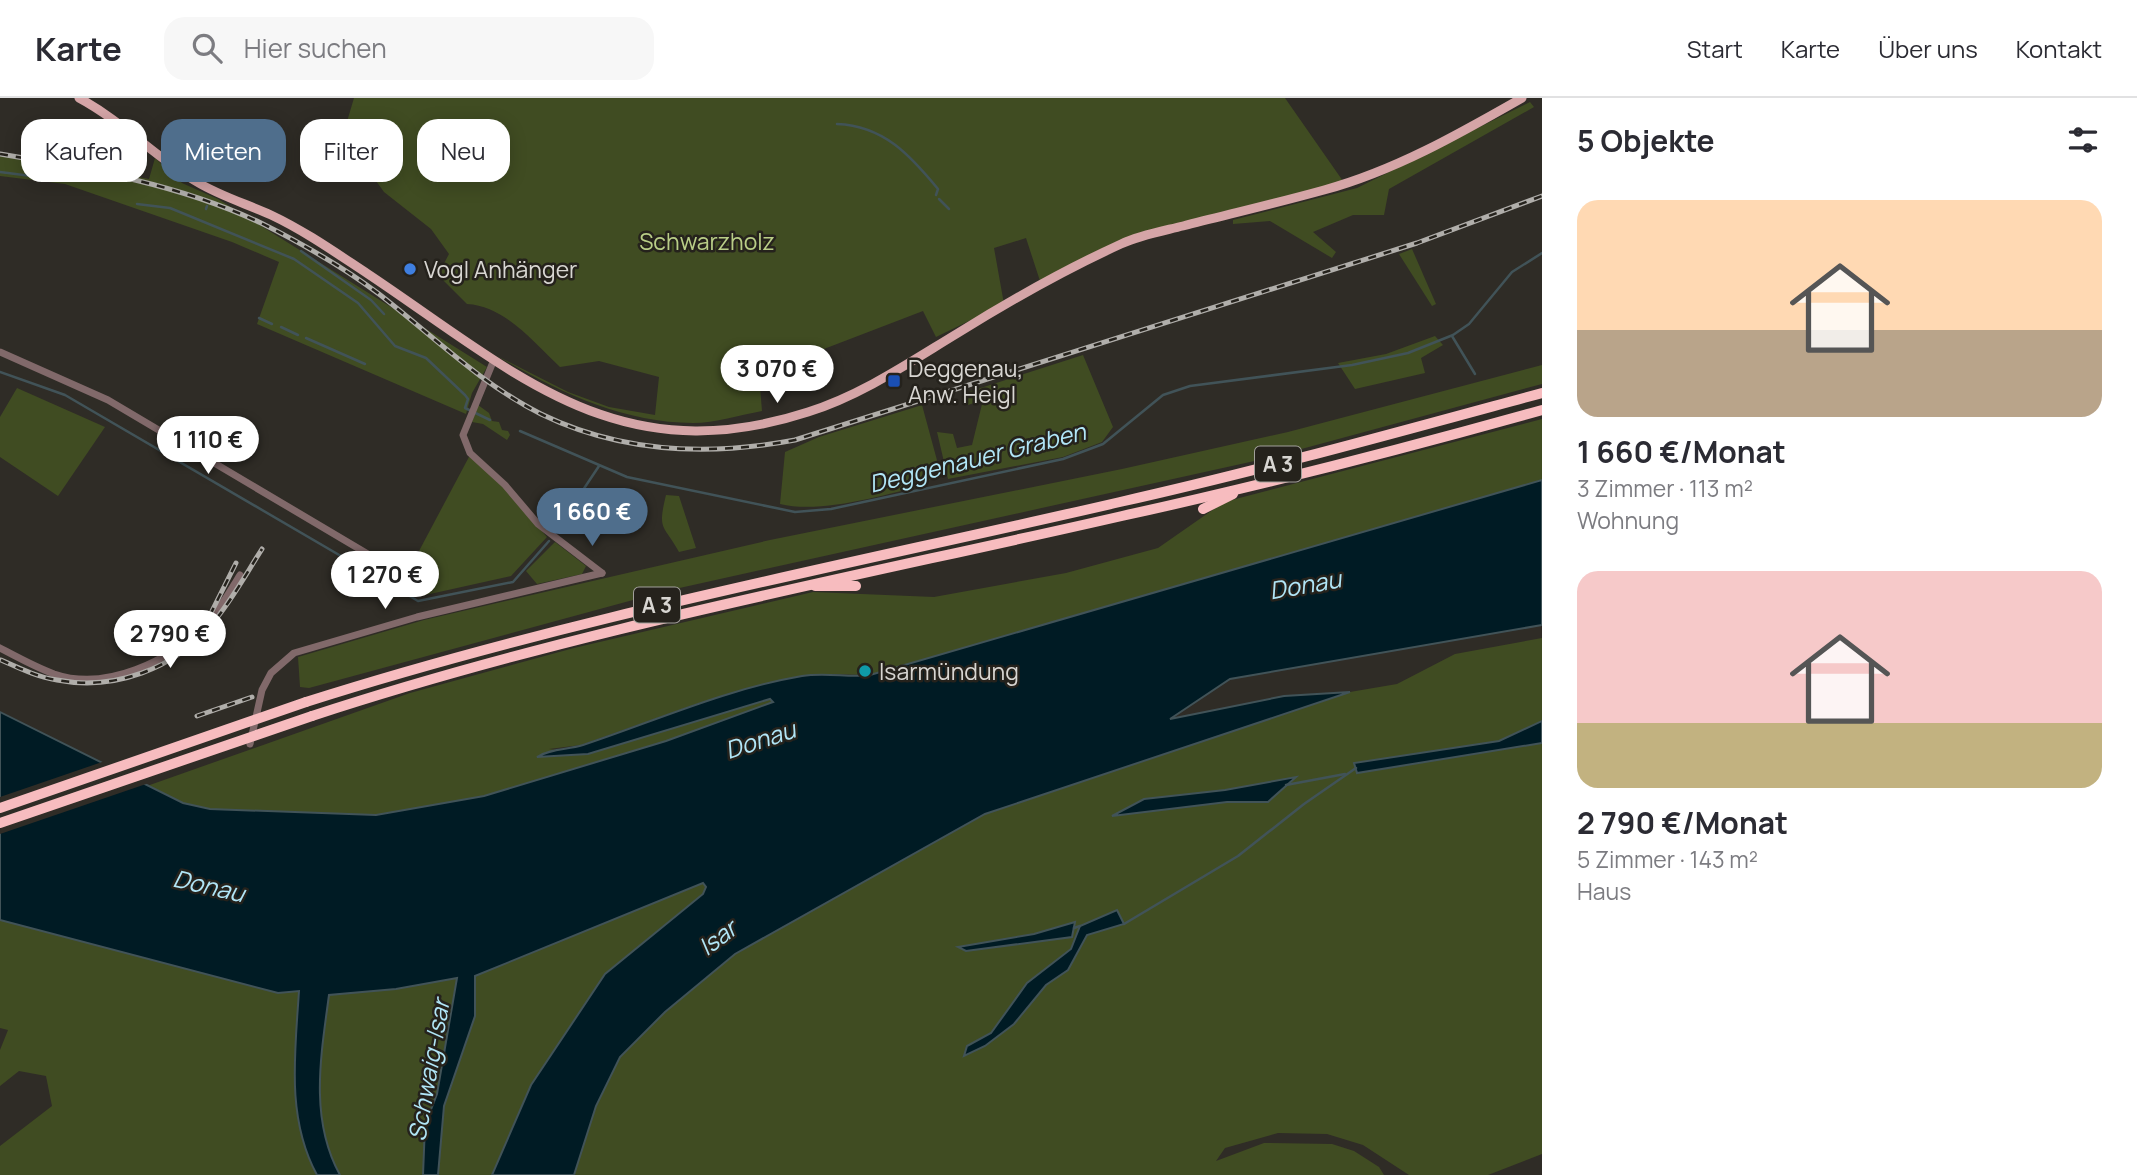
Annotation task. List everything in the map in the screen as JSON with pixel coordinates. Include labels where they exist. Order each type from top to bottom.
[{"type":"highway","name":"A 3","points":[[0,808],[306,702],[570,625],[1225,478],[1542,393]]},
{"type":"highway","name":"A 3","points":[[0,823],[412,683],[575,639],[808,584],[1241,488],[1542,410]]},
{"type":"highway","points":[[1203,509],[1241,488]]},
{"type":"highway","points":[[808,584],[821,588],[856,586]]},
{"type":"main road","points":[[79,98],[115,119],[198,183],[271,215],[318,242],[493,362],[563,400],[630,423],[672,432],[708,432],[763,425],[810,412],[860,390],[1041,284],[1128,240],[1326,190],[1375,173],[1444,140],[1521,98]]},
{"type":"street","points":[[0,352],[108,400],[388,566],[422,576]]},
{"type":"street","points":[[250,744],[262,690],[271,673],[293,653],[416,617],[602,573],[538,524],[496,475],[470,453],[463,435],[493,362]]},
{"type":"street","points":[[0,648],[55,674],[83,678],[108,676],[153,664],[207,623],[240,575]]},
{"type":"green space","name":"Schwarzholz","points":[[354,98],[1285,98],[1345,184],[1126,241],[1041,284],[1026,238],[994,248],[1004,304],[936,337],[923,311],[759,374],[762,411],[701,423],[667,422],[591,403],[543,381],[497,356],[568,392],[609,407],[655,415],[659,377],[599,361],[560,367],[506,318],[481,306],[467,304],[438,275],[449,254],[431,229],[384,192],[377,182],[403,182],[403,119],[348,119]]},
{"type":"green space","points":[[1530,102],[1534,107],[1389,189],[1384,215],[1353,215],[1313,232],[1336,252],[1332,258],[1270,221],[1233,224],[1233,220],[1357,188]]},
{"type":"green space","points":[[0,152],[21,156],[21,179],[0,176]]},
{"type":"green space","points":[[155,158],[161,164],[161,182],[181,182],[218,199],[487,367],[472,393],[466,414],[257,324],[279,262],[232,242],[65,184],[49,182],[147,182]]},
{"type":"green space","points":[[1412,249],[1436,304],[1432,306],[1399,254]]},
{"type":"green space","points":[[1435,336],[1443,345],[1421,358],[1425,373],[1355,389],[1338,363],[1386,354]]},
{"type":"green space","points":[[1083,355],[1113,427],[1102,442],[1063,457],[948,479],[937,432],[953,434],[957,448],[972,445],[983,400],[968,405],[962,394]]},
{"type":"green space","points":[[1542,365],[1542,384],[1268,458],[666,591],[309,688],[300,687],[298,657],[424,620],[770,540],[1122,469],[1288,432]]},
{"type":"green space","points":[[17,388],[105,427],[58,496],[0,457],[0,417]]},
{"type":"green space","points":[[478,405],[489,413],[492,421],[499,422],[502,430],[508,431],[510,435],[507,440],[483,424],[472,422]]},
{"type":"green space","points":[[922,405],[941,475],[931,478],[925,485],[852,502],[814,507],[780,504],[785,452],[819,437]]},
{"type":"green space","points":[[1542,419],[1542,480],[870,675],[826,674],[800,677],[699,703],[581,745],[549,749],[588,754],[771,699],[773,702],[666,741],[484,796],[376,815],[210,809],[183,803],[147,786],[410,693],[574,648],[813,592],[934,597],[1066,573],[1158,548],[1224,502]]},
{"type":"green space","points":[[470,455],[492,474],[547,537],[511,576],[421,596],[374,570],[376,567],[418,590],[433,561],[419,551]]},
{"type":"green space","points":[[666,495],[679,496],[696,548],[679,552],[666,531],[662,516]]},
{"type":"green space","points":[[555,542],[586,566],[582,574],[537,584],[526,571]]},
{"type":"green space","points":[[1542,638],[1542,721],[1499,741],[1354,763],[1357,773],[1542,743],[1542,1154],[1488,1175],[1409,1175],[1363,1145],[1327,1134],[1278,1133],[1225,1148],[1216,1161],[1264,1143],[1332,1144],[1354,1151],[1379,1167],[1384,1175],[574,1175],[596,1106],[620,1057],[665,1012],[735,954],[986,814],[1350,692],[1397,684],[1455,654]]},
{"type":"green space","points":[[703,883],[706,887],[703,894],[605,974],[531,1085],[492,1175],[438,1175],[444,1106],[475,1016],[474,976]]},
{"type":"green space","points":[[0,920],[278,993],[300,991],[295,1061],[297,1108],[307,1153],[317,1175],[0,1175],[0,1146],[52,1106],[46,1076],[19,1071],[0,1086],[0,1050],[8,1030],[0,1028]]},
{"type":"green space","points":[[457,978],[437,1094],[425,1125],[423,1175],[340,1175],[330,1154],[321,1109],[321,1064],[329,995],[396,989]]},
{"type":"water","points":[[1542,480],[1542,625],[1230,679],[1170,719],[1284,696],[1350,692],[985,814],[735,954],[665,1012],[620,1057],[596,1106],[574,1175],[492,1175],[531,1085],[605,974],[703,894],[706,887],[703,883],[475,976],[475,1016],[444,1106],[438,1175],[423,1175],[425,1125],[437,1094],[457,978],[396,989],[329,995],[321,1064],[321,1109],[330,1154],[340,1175],[317,1175],[307,1153],[297,1108],[295,1061],[299,991],[278,993],[0,920],[0,712],[183,803],[210,809],[376,815],[484,796],[666,741],[773,702],[770,699],[588,754],[537,757],[583,745],[746,689],[802,676],[870,675]]},
{"type":"water","points":[[1542,721],[1542,743],[1357,773],[1354,763],[1499,741]]},
{"type":"water","points":[[1296,777],[1268,802],[1227,802],[1112,816],[1144,799],[1225,790]]},
{"type":"water","points":[[1117,910],[1124,924],[1087,935],[1068,970],[1046,985],[1014,1024],[985,1046],[964,1056],[967,1046],[991,1033],[1027,983],[1071,949],[1080,926]]},
{"type":"water","points":[[1075,922],[1072,937],[966,951],[958,947],[1034,934]]},
{"type":"pier","points":[[105,761],[149,783],[0,834],[0,797]]},
{"type":"waterway","points":[[837,124],[869,130],[895,144],[938,189],[936,195]]},
{"type":"waterway","points":[[0,172],[21,175]]},
{"type":"waterway","points":[[939,199],[949,209]]},
{"type":"waterway","points":[[137,204],[170,208],[294,259],[358,303],[395,346],[426,358],[465,395],[468,399],[465,408],[490,420]]},
{"type":"waterway","points":[[301,251],[371,300],[384,314]]},
{"type":"waterway","name":"Deggenauer Graben","points":[[520,431],[627,477],[795,512],[831,509],[1063,459],[1103,444],[1163,395],[1190,386],[1352,365],[1408,353],[1453,335],[1469,324],[1512,272],[1542,253]]},
{"type":"waterway","points":[[259,318],[272,324]]},
{"type":"waterway","points":[[281,327],[298,335]]},
{"type":"waterway","points":[[1452,336],[1475,374]]},
{"type":"waterway","points":[[306,338],[365,364]]},
{"type":"waterway","name":"Deggenauer Graben","points":[[0,372],[65,395],[418,601],[513,582],[549,541]]},
{"type":"waterway","name":"Deggenauer Graben","points":[[555,532],[599,466]]},
{"type":"waterway","points":[[1124,924],[1238,856],[1304,804],[1356,768]]},
{"type":"waterway","points":[[1286,785],[1345,774]]},
{"type":"waterway","points":[[1074,928],[1080,926]]},
{"type":"railway","points":[[0,154],[133,180],[230,209],[291,239],[351,274],[477,374],[541,414],[602,437],[634,444],[698,449],[795,440],[1417,243],[1542,196]]},
{"type":"railway","points":[[1,660],[42,677],[78,683],[121,679],[161,665],[179,654],[211,625],[262,549]]},
{"type":"railway","points":[[210,615],[236,563]]},
{"type":"railway","points":[[197,716],[252,697]]},
{"type":"place","name":"Vogl Anhänger","points":[[410,269]]},
{"type":"place","name":"Deggenau, Anw. Heigl","points":[[894,381]]},
{"type":"place","name":"Isarmündung","points":[[865,671]]},
{"type":"water label","name":"Donau","points":[[1305,584]]},
{"type":"water label","name":"Donau","points":[[760,739]]},
{"type":"water label","name":"Donau","points":[[209,885]]},
{"type":"water label","name":"Isar","points":[[717,937]]},
{"type":"water label","name":"Schwaig-Isar","points":[[428,1070]]}]
